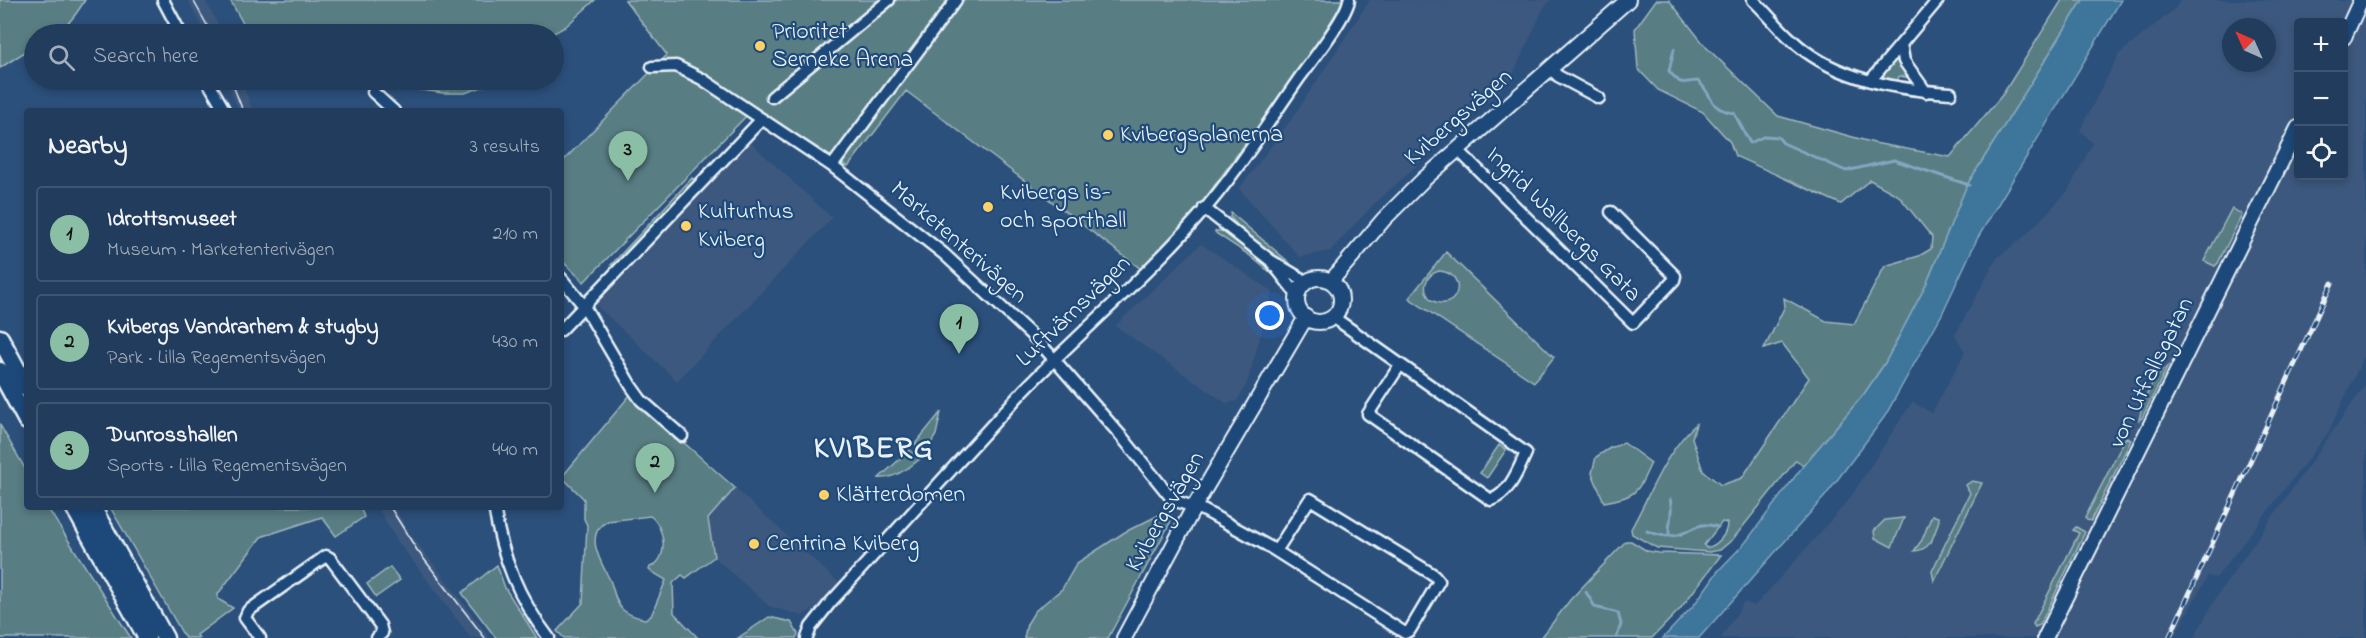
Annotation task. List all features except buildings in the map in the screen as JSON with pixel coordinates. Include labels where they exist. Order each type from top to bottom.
[{"type":"main road","points":[[0,338],[24,382]]},
{"type":"main road","points":[[0,372],[24,416]]},
{"type":"main road","points":[[76,510],[147,638]]},
{"type":"main road","points":[[94,510],[165,638]]},
{"type":"street","points":[[163,0],[176,24]]},
{"type":"street","points":[[772,97],[889,0]]},
{"type":"street","points":[[832,166],[956,0]]},
{"type":"street","name":"Luftvärnsvägen","points":[[807,638],[812,627],[830,603],[1053,359],[1150,268],[1204,208],[1306,69],[1344,14],[1349,0]]},
{"type":"street","name":"Kvibergsvägen","points":[[1331,281],[1400,201],[1628,0]]},
{"type":"street","points":[[1754,0],[1793,42],[1823,61],[1870,81],[1926,92],[1951,93]]},
{"type":"street","points":[[2348,27],[2361,0]]},
{"type":"street","points":[[1870,81],[1932,2]]},
{"type":"street","points":[[1901,44],[1904,61],[1926,92]]},
{"type":"street","name":"Marketenterivägen","points":[[652,68],[676,66],[687,70],[832,166],[960,268],[1035,337],[1122,437],[1173,501],[1205,511],[1276,551],[1405,633],[1410,630],[1439,581],[1434,574],[1310,499],[1276,551]]},
{"type":"street","points":[[1550,69],[1558,76],[1599,98]]},
{"type":"street","points":[[213,90],[223,108]]},
{"type":"street","points":[[373,92],[391,108]]},
{"type":"street","points":[[564,327],[762,119]]},
{"type":"street","name":"von Utfallsgatan","points":[[2045,638],[2294,136]]},
{"type":"street","name":"Ingrid Wallbergs Gata","points":[[1457,149],[1633,323],[1674,280],[1675,276],[1611,212]]},
{"type":"street","points":[[1204,208],[1270,260],[1307,282]]},
{"type":"street","points":[[1270,260],[1298,296],[1299,308],[1306,317],[1319,322],[1333,317],[1339,310],[1341,301],[1338,288],[1331,281],[1317,278],[1307,282],[1298,296]]},
{"type":"street","points":[[564,282],[584,306],[636,393],[682,436]]},
{"type":"street","name":"Kvibergsvägen","points":[[1124,638],[1194,507],[1306,317]]},
{"type":"street","points":[[1333,317],[1526,453],[1508,488],[1500,496],[1491,500],[1368,414],[1400,365]]},
{"type":"street","points":[[495,510],[501,545],[512,577],[549,638]]},
{"type":"street","points":[[260,638],[245,618],[248,611],[326,556],[330,558],[380,625],[382,633],[377,638]]},
{"type":"shaded area","points":[[188,0],[205,0],[218,24],[201,24]]},
{"type":"shaded area","points":[[1370,0],[1551,0],[1543,9],[1510,81],[1373,205],[1330,251],[1300,257],[1239,189],[1293,117]]},
{"type":"shaded area","points":[[2083,0],[2121,0],[1977,239],[1942,314],[1885,416],[1826,495],[1699,638],[1663,638],[1694,605],[1718,571],[1745,543],[1803,466],[1864,394],[1885,363],[1926,285],[1967,185]]},
{"type":"shaded area","points":[[2180,0],[2366,0],[2366,352],[2328,433],[2216,578],[2208,576],[2173,638],[1721,638],[1744,602],[1755,606],[1848,501],[1912,402],[1932,413],[1965,352],[1955,335],[1997,258],[2025,236],[2068,191],[2093,143],[2080,130],[2119,54],[2176,8]]},
{"type":"shaded area","points":[[230,90],[245,90],[252,108],[238,108]]},
{"type":"shaded area","points":[[749,141],[832,218],[677,381],[596,305]]},
{"type":"shaded area","points":[[1201,244],[1273,292],[1247,383],[1237,401],[1226,403],[1115,326]]},
{"type":"shaded area","points":[[2366,384],[2366,638],[2194,638],[2217,596]]},
{"type":"shaded area","name":"Centrina Kviberg","points":[[735,488],[839,583],[818,606],[802,616],[769,606],[714,557],[708,519]]},
{"type":"shaded area","points":[[379,510],[396,510],[409,532],[490,638],[471,638],[396,539]]},
{"type":"green space","points":[[0,0],[85,0],[67,24],[24,24],[24,52],[0,68]]},
{"type":"green space","points":[[230,0],[595,0],[564,28],[564,24],[243,24]]},
{"type":"green space","name":"Kvibergsplanerna","points":[[625,0],[1348,0],[1188,222],[1141,269],[906,91],[848,167],[754,108],[584,282],[564,263],[564,160],[667,55]]},
{"type":"green space","points":[[1656,0],[1669,0],[1706,47],[1778,116],[1874,143],[1950,157],[2003,94],[2062,0],[2083,0],[1967,185],[1926,285],[1885,363],[1864,394],[1803,466],[1796,460],[1733,539],[1720,550],[1709,552],[1657,548],[1632,534],[1631,529],[1659,474],[1676,447],[1696,424],[1692,438],[1703,471],[1721,485],[1742,478],[1809,378],[1782,343],[1764,349],[1785,306],[1784,298],[1826,321],[1854,324],[1885,266],[1919,256],[1931,249],[1932,237],[1899,196],[1870,180],[1841,204],[1735,156],[1730,142],[1703,112],[1658,90],[1638,69],[1635,29]],"holes":[[[1722,522],[1727,523],[1721,539],[1706,548],[1704,545]]]},
{"type":"green space","points":[[1898,55],[1910,78],[1899,76],[1897,83],[1879,78]]},
{"type":"green space","points":[[422,90],[473,90],[465,93]]},
{"type":"green space","points":[[692,178],[697,181],[617,265],[611,265]]},
{"type":"green space","points":[[2232,208],[2242,215],[2215,266],[2204,261]]},
{"type":"green space","points":[[1231,213],[1290,263],[1290,266],[1274,258],[1258,245],[1230,217]]},
{"type":"green space","points":[[1222,231],[1261,259],[1279,280],[1249,255],[1217,234],[1215,232]]},
{"type":"green space","points":[[1446,252],[1554,357],[1534,382],[1409,298]],"holes":[[[1439,271],[1449,273],[1455,278],[1457,285],[1454,298],[1440,303],[1431,300],[1425,287],[1428,279]]]},
{"type":"green space","points":[[2168,366],[2142,418],[2139,420],[2149,390]]},
{"type":"green space","points":[[630,395],[735,488],[708,519],[714,557],[686,578],[682,575],[673,583],[674,613],[698,638],[564,638],[557,631],[583,603],[587,525],[584,519],[584,499],[564,479],[564,475]],"holes":[[[650,516],[659,527],[663,550],[661,557],[649,570],[666,580],[651,616],[645,619],[628,614],[618,604],[596,549],[596,533],[608,521]]]},
{"type":"green space","points":[[941,412],[936,435],[925,453],[915,444]]},
{"type":"green space","points":[[0,425],[24,467],[24,510],[49,510],[131,638],[0,638]]},
{"type":"green space","points":[[2126,437],[2131,440],[2091,521],[2087,520],[2085,518]]},
{"type":"green space","points":[[1624,443],[1651,463],[1635,492],[1624,498],[1604,502],[1592,473],[1596,457]]},
{"type":"green space","points":[[1499,445],[1506,450],[1487,478],[1480,473]]},
{"type":"green space","points":[[910,450],[920,459],[895,475],[879,478]]},
{"type":"green space","points":[[1972,481],[1982,483],[1934,581],[1932,571],[1970,493],[1966,485]]},
{"type":"green space","points":[[112,510],[361,510],[364,517],[336,536],[322,517],[261,537],[218,594],[218,599],[233,608],[197,635],[199,638],[185,638]]},
{"type":"green space","points":[[1167,511],[1172,515],[1170,523],[1108,638],[1024,638],[1027,624],[1035,611],[1062,589],[1077,563],[1125,532]]},
{"type":"green space","points":[[1932,515],[1938,517],[1939,520],[1929,545],[1914,551],[1922,540]]},
{"type":"green space","points":[[1904,518],[1892,547],[1875,538],[1874,531],[1885,520]]},
{"type":"green space","points":[[2076,527],[2085,532],[2040,625],[2035,627],[2033,624],[2079,533],[2073,530]]},
{"type":"green space","points":[[1626,541],[1631,541],[1647,551],[1659,553],[1721,555],[1680,609],[1652,638],[1541,638],[1570,600]]},
{"type":"green space","points":[[497,565],[505,588],[537,638],[496,638],[462,593]]},
{"type":"green space","points":[[390,567],[400,580],[376,597],[367,584]]},
{"type":"green space","points":[[769,617],[791,622],[798,634],[796,638],[738,638]]},
{"type":"waterway","points":[[1674,49],[1669,71],[1682,82],[1698,81],[1715,105],[1734,113],[1750,143],[1765,136],[1778,137],[1783,143],[1846,171],[1894,160],[1969,185]]},
{"type":"waterway","points":[[1669,536],[1670,499]]},
{"type":"waterway","points":[[1647,531],[1672,536],[1702,525],[1718,527]]},
{"type":"waterway","points":[[1586,592],[1595,607],[1618,613],[1621,624],[1617,637]]},
{"type":"tram line","points":[[193,0],[206,24]]},
{"type":"tram line","points":[[235,90],[242,108]]},
{"type":"tram line","points":[[392,510],[417,550],[485,638]]},
{"type":"railway","points":[[2169,638],[2332,283]]},
{"type":"place","name":"Prioritet Serneke Arena","points":[[760,46]]},
{"type":"place","name":"Kvibergsplanerna","points":[[1108,135]]},
{"type":"place","name":"Dunrosshallen","points":[[628,181]]},
{"type":"place","name":"Kvibergs is- och sporthall","points":[[988,207]]},
{"type":"place","name":"Kulturhus Kviberg","points":[[686,226]]},
{"type":"place","name":"Idrottsmuseet","points":[[959,354]]},
{"type":"place","name":"Kvibergs Vandrarhem & stugby","points":[[655,493]]},
{"type":"place","name":"Klätterdomen","points":[[824,495]]},
{"type":"place","name":"Centrina Kviberg","points":[[754,544]]},
{"type":"district","name":"KVIBERG","points":[[874,450]]}]
